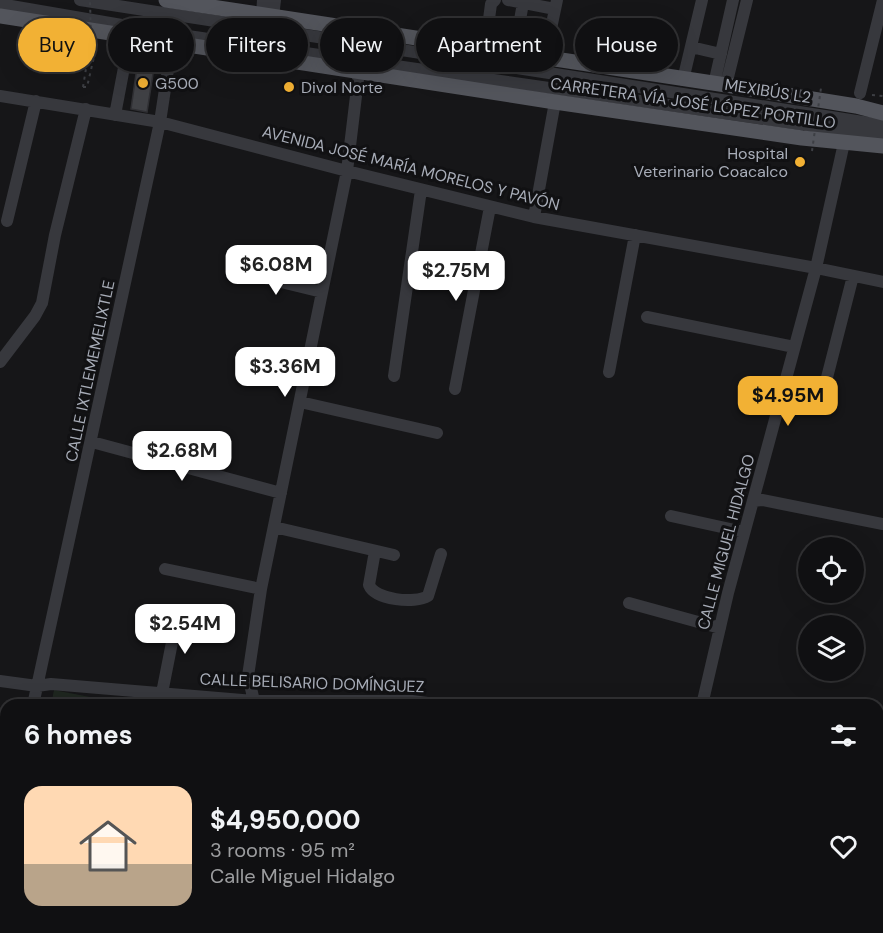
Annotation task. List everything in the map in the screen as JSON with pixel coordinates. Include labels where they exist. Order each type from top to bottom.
[{"type":"main road","name":"CARRETERA VÍA JOSÉ LÓPEZ PORTILLO","points":[[166,0],[266,11],[416,37]]},
{"type":"main road","name":"CARRETERA VÍA JOSÉ LÓPEZ PORTILLO","points":[[0,16],[108,33]]},
{"type":"main road","name":"CARRETERA VÍA JOSÉ LÓPEZ PORTILLO","points":[[194,46],[320,64]]},
{"type":"main road","name":"CARRETERA VÍA JOSÉ LÓPEZ PORTILLO","points":[[563,60],[683,80],[858,100],[883,112]]},
{"type":"main road","name":"CARRETERA VÍA JOSÉ LÓPEZ PORTILLO","points":[[371,72],[555,102],[883,148]]},
{"type":"street","name":"MEXIBÚS L2","points":[[80,0],[883,125]]},
{"type":"street","points":[[266,11],[275,0]]},
{"type":"street","points":[[489,18],[491,4],[495,0]]},
{"type":"street","points":[[508,0],[556,4]]},
{"type":"street","points":[[683,80],[702,0]]},
{"type":"street","points":[[720,85],[721,54],[733,0]]},
{"type":"street","points":[[720,85],[747,0]]},
{"type":"street","points":[[858,100],[883,0]]},
{"type":"street","points":[[520,18],[523,3]]},
{"type":"street","name":"MEXIBÚS L2","points":[[0,4],[186,36],[883,136]]},
{"type":"street","points":[[691,47],[721,54]]},
{"type":"street","points":[[115,115],[123,72]]},
{"type":"street","name":"CALLE IXTLEMEMELIXTLE","points":[[34,699],[92,442],[160,122],[168,72]]},
{"type":"street","points":[[255,699],[248,676],[261,589],[347,171],[359,72]]},
{"type":"street","name":"AVENIDA JOSÉ MARÍA MORELOS Y PAVÓN","points":[[0,96],[160,122],[534,217],[816,268]]},
{"type":"street","points":[[7,221],[36,101]]},
{"type":"street","points":[[534,217],[555,102]]},
{"type":"street","points":[[0,362],[35,316],[42,303],[55,235],[86,109]]},
{"type":"street","name":"CALLE MIGUEL HIDALGO","points":[[703,699],[744,532],[816,268],[844,143]]},
{"type":"street","points":[[394,376],[421,190]]},
{"type":"street","points":[[455,389],[490,207]]},
{"type":"street","points":[[609,372],[635,235]]},
{"type":"street","points":[[816,268],[883,282]]},
{"type":"street","points":[[236,271],[322,292]]},
{"type":"street","points":[[822,397],[853,276]]},
{"type":"street","points":[[646,317],[794,347]]},
{"type":"street","points":[[300,402],[437,433]]},
{"type":"street","points":[[92,442],[281,493]]},
{"type":"street","points":[[753,501],[762,500],[883,524]]},
{"type":"street","points":[[671,516],[744,532]]},
{"type":"street","points":[[274,527],[394,555]]},
{"type":"street","points":[[375,551],[369,585],[371,590],[377,595],[413,601],[428,596],[441,554]]},
{"type":"street","points":[[165,569],[261,589]]},
{"type":"street","points":[[629,603],[720,628]]},
{"type":"street","points":[[162,693],[178,612]]},
{"type":"street","name":"CALLE BELISARIO DOMÍNGUEZ","points":[[0,681],[36,686],[51,684],[162,693],[204,699]]},
{"type":"path","points":[[90,0],[90,18]]},
{"type":"path","points":[[85,72],[83,87],[87,87],[90,72]]},
{"type":"path","points":[[812,151],[821,88]]},
{"type":"shaded area","points":[[54,690],[100,699],[52,699]]},
{"type":"building","name":"G500","points":[[136,72],[153,72],[147,112],[131,109]]},
{"type":"place","name":"G500","points":[[143,83]]},
{"type":"place","name":"Divol Norte","points":[[289,87]]},
{"type":"place","name":"Hospital Veterinario Coacalco","points":[[800,162]]}]
